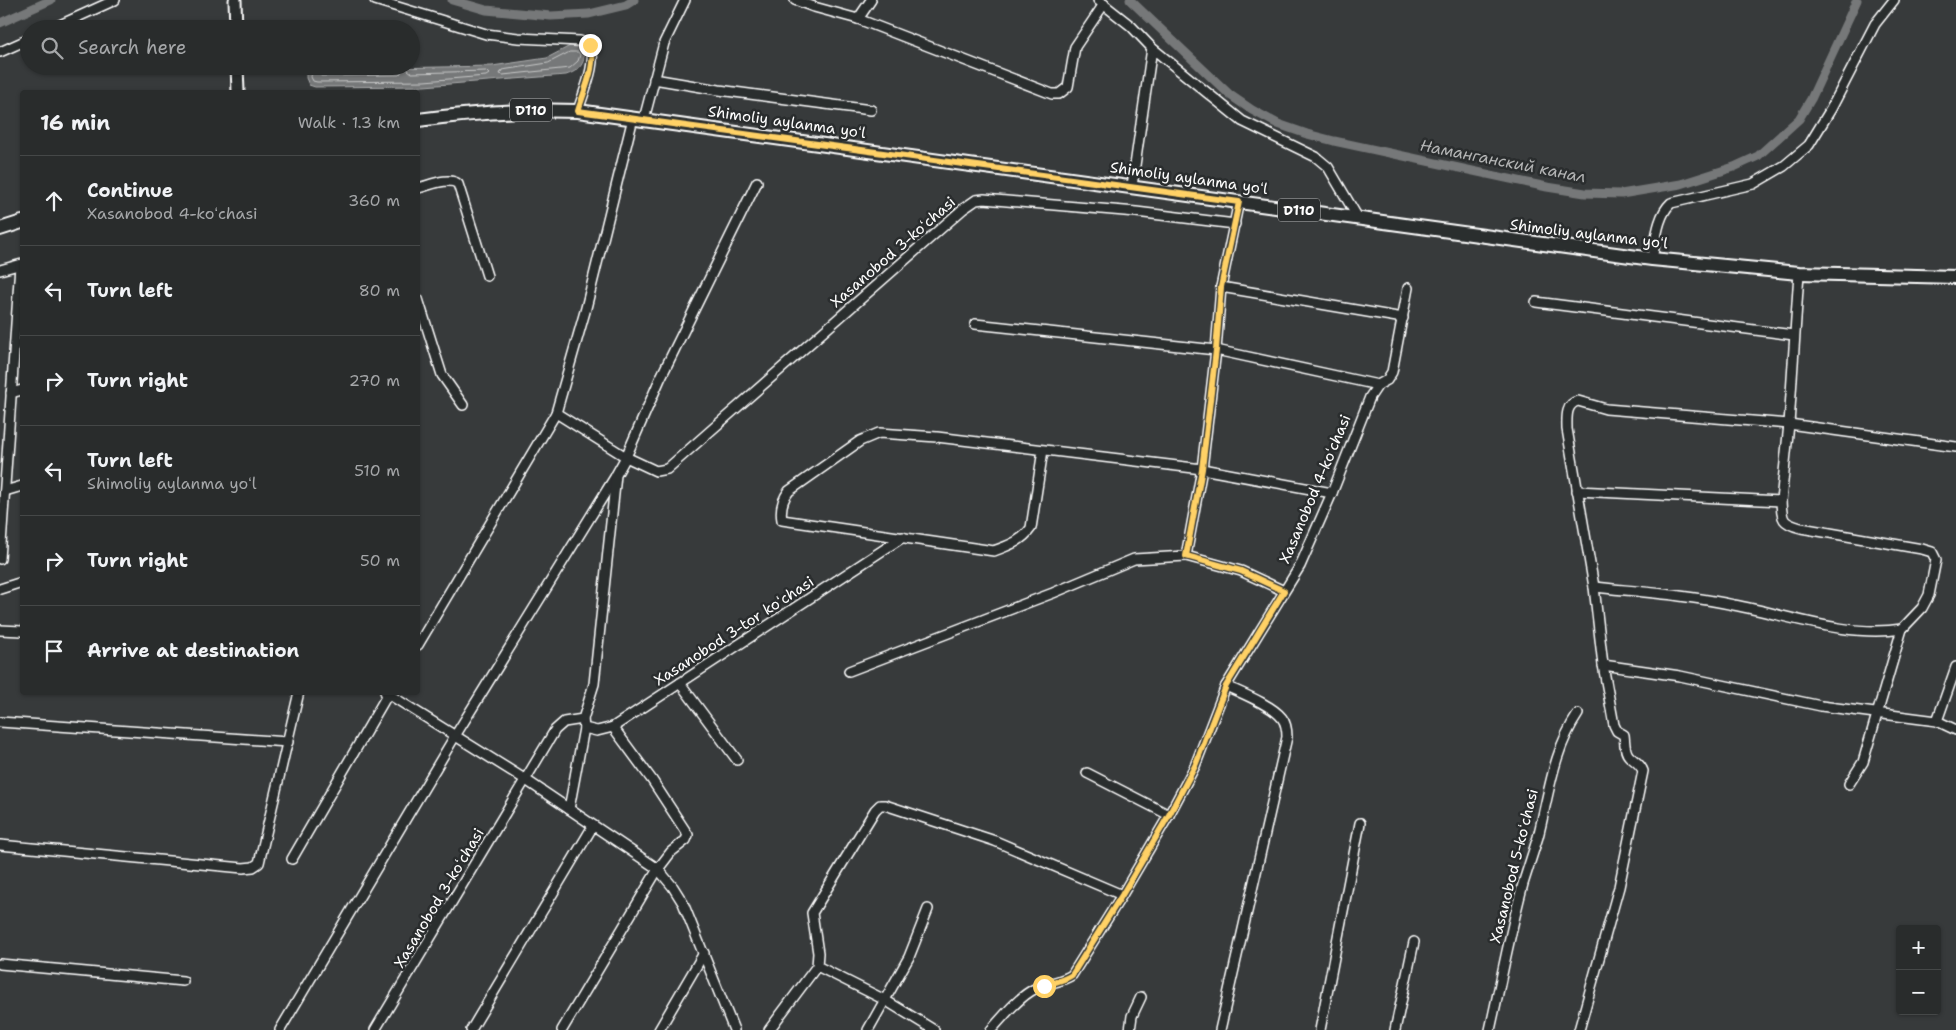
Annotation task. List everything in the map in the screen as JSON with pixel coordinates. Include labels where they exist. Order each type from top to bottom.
[{"type":"main road","points":[[235,0],[236,20]]},
{"type":"main road","points":[[237,75],[238,90]]},
{"type":"main road","name":"Shimoliy aylanma yoʻl","points":[[420,120],[498,111],[538,109],[578,111],[1652,259],[1799,273],[1956,277]]},
{"type":"main road","points":[[0,228],[20,223]]},
{"type":"street","points":[[71,20],[115,0]]},
{"type":"street","points":[[375,0],[486,34],[518,38],[580,41],[590,45],[593,62],[578,111]]},
{"type":"street","points":[[420,642],[556,413],[639,118],[654,79],[664,43],[685,0]]},
{"type":"street","points":[[795,0],[858,19],[1045,93],[1059,94],[1068,87],[1075,47],[1101,2],[1131,26],[1152,48],[1242,121],[1316,157],[1328,167],[1358,218]]},
{"type":"street","points":[[858,19],[870,0]]},
{"type":"street","points":[[1652,259],[1661,220],[1665,209],[1671,203],[1753,184],[1784,166],[1809,145],[1876,24],[1894,0]]},
{"type":"street","points":[[0,52],[20,43]]},
{"type":"street","points":[[1132,186],[1152,48]]},
{"type":"street","points":[[654,79],[719,90],[871,110]]},
{"type":"street","points":[[420,188],[449,181],[458,184],[487,276]]},
{"type":"street","points":[[280,1030],[454,736],[616,475],[626,457],[660,379],[757,182]]},
{"type":"street","name":"Xasanobod 3-koʻchasi","points":[[556,413],[626,457],[656,471],[667,469],[963,209],[976,200],[984,198],[1136,212],[1235,224]]},
{"type":"street","points":[[1186,556],[1202,469],[1216,350],[1221,287],[1239,202]]},
{"type":"street","points":[[0,270],[20,265]]},
{"type":"street","points":[[1799,273],[1789,424],[1781,501],[1782,516],[1786,524],[1907,546],[1932,552],[1936,560],[1929,595],[1922,608],[1902,629],[1863,762],[1849,784]]},
{"type":"street","points":[[0,559],[20,278]]},
{"type":"street","points":[[1221,287],[1403,318]]},
{"type":"street","name":"Xasanobod 4-koʻchasi","points":[[991,1030],[1031,991],[1056,981],[1065,980],[1072,975],[1169,815],[1195,766],[1226,686],[1300,566],[1332,493],[1360,418],[1370,397],[1378,385],[1387,380],[1392,372],[1408,288]]},
{"type":"street","points":[[1536,302],[1794,335]]},
{"type":"street","points":[[420,305],[442,375],[463,405]]},
{"type":"street","points":[[975,324],[1216,350],[1378,385]]},
{"type":"street","points":[[11,393],[20,391]]},
{"type":"street","points":[[1579,1030],[1619,887],[1643,771],[1640,765],[1629,756],[1626,751],[1624,734],[1617,731],[1614,725],[1603,665],[1594,587],[1567,430],[1568,409],[1573,402],[1578,401],[1606,409],[1789,424],[1956,446]]},
{"type":"street","points":[[1043,450],[1030,528],[1024,538],[994,551],[785,522],[781,517],[784,497],[789,491],[860,441],[879,432],[937,437],[1202,469],[1332,493]]},
{"type":"street","points":[[569,809],[583,723],[594,684],[616,475]]},
{"type":"street","points":[[5,492],[20,487]]},
{"type":"street","points":[[1577,491],[1781,501]]},
{"type":"street","name":"Xasanobod 3-tor koʻchasi","points":[[583,723],[597,732],[613,727],[903,537]]},
{"type":"street","points":[[849,671],[1016,607],[1134,559],[1186,556],[1241,571],[1284,591]]},
{"type":"street","points":[[0,589],[20,583]]},
{"type":"street","points":[[1594,587],[1657,593],[1732,604],[1844,629],[1884,632],[1902,629]]},
{"type":"street","points":[[0,630],[20,631]]},
{"type":"street","points":[[1603,665],[1680,676],[1821,706],[1937,721],[1956,730]]},
{"type":"street","points":[[1937,721],[1956,667]]},
{"type":"street","points":[[680,683],[737,760]]},
{"type":"street","points":[[1220,1030],[1288,737],[1286,725],[1282,718],[1258,702],[1226,686]]},
{"type":"street","points":[[0,844],[243,868],[253,867],[259,863],[298,695]]},
{"type":"street","points":[[292,859],[387,695]]},
{"type":"street","points":[[391,695],[526,780],[658,869],[683,903],[734,1030]]},
{"type":"street","name":"Xasanobod 5-koʻchasi","points":[[1490,1030],[1507,950],[1538,835],[1549,785],[1567,730],[1578,714]]},
{"type":"street","points":[[0,722],[288,742]]},
{"type":"street","name":"Xasanobod 3-koʻchasi","points":[[375,1030],[560,725],[583,723]]},
{"type":"street","points":[[562,1030],[658,869],[671,852],[686,840],[688,835],[652,780],[613,727]]},
{"type":"street","points":[[1087,773],[1169,815]]},
{"type":"street","points":[[769,1030],[817,966],[818,953],[812,913],[875,810],[880,805],[995,841],[1122,895]]},
{"type":"street","points":[[1320,1030],[1360,823]]},
{"type":"street","points":[[471,1030],[593,826]]},
{"type":"street","points":[[868,1030],[909,957],[928,909]]},
{"type":"street","points":[[1395,1030],[1414,942]]},
{"type":"street","points":[[659,1030],[704,953]]},
{"type":"street","points":[[0,964],[183,981]]},
{"type":"street","points":[[817,966],[885,1000],[934,1030]]},
{"type":"street","points":[[1130,1030],[1132,1016],[1141,997]]},
{"type":"water","points":[[570,46],[582,48],[584,53],[581,65],[575,71],[566,75],[424,86],[315,87],[309,85],[306,78],[306,75],[420,75],[420,67],[492,66],[547,58]]},
{"type":"waterway","name":"Наманганский канал","points":[[0,23],[51,0]]},
{"type":"waterway","name":"Наманганский канал","points":[[452,0],[486,10],[551,16],[589,14],[626,5],[634,0]]},
{"type":"waterway","name":"Наманганский канал","points":[[1130,0],[1230,95],[1278,124],[1334,141],[1547,187],[1585,193],[1621,194],[1681,184],[1734,167],[1758,156],[1799,119],[1811,99],[1857,0]]},
{"type":"route","points":[[590,45],[593,62],[578,111],[1239,202],[1221,287],[1216,350],[1202,469],[1186,556],[1241,571],[1284,591],[1226,686],[1195,766],[1169,815],[1122,895],[1072,975],[1065,980],[1056,981],[1044,986]]}]
